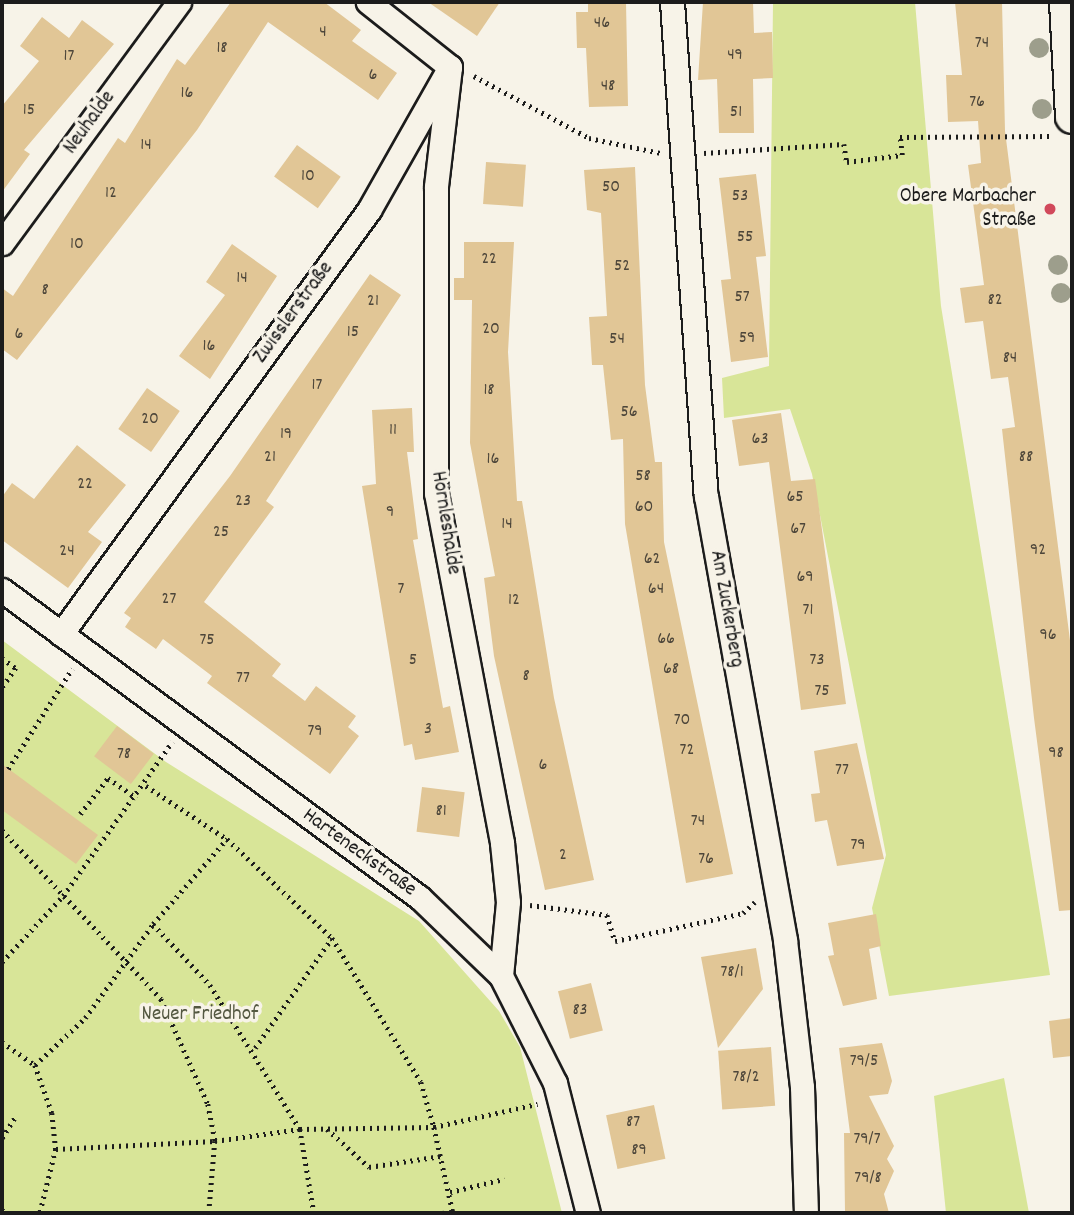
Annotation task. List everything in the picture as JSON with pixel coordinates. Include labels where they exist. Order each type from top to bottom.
[{"type":"main road","points":[[1066,2],[1066,126]]},
{"type":"street","name":"Neuhalde","points":[[2,243],[179,2]]},
{"type":"street","points":[[368,2],[450,67]]},
{"type":"street","name":"Am Zuckerberg","points":[[672,2],[706,496],[775,883],[802,1087],[806,1213]]},
{"type":"street","name":"Zwisslerstraße","points":[[61,634],[369,210],[450,67]]},
{"type":"street","name":"Hörnleshalde","points":[[450,67],[436,187],[436,493],[508,902],[501,976]]},
{"type":"street","name":"Harteneckstraße","points":[[2,590],[420,898],[501,976],[555,1083],[588,1213]]},
{"type":"path","points":[[450,67],[589,138],[681,154],[844,144],[847,162],[902,155],[900,137],[1066,126]]},
{"type":"path","points":[[8,769],[84,650]]},
{"type":"path","points":[[2,658],[16,668],[2,688]]},
{"type":"path","points":[[2,962],[63,895],[137,798],[183,723]]},
{"type":"path","points":[[80,814],[108,778],[137,798]]},
{"type":"path","points":[[146,786],[227,839],[332,938],[421,1082],[450,1192],[453,1212],[443,1213]]},
{"type":"path","points":[[2,831],[122,963],[161,999],[192,1058],[215,1141],[209,1213]]},
{"type":"path","points":[[35,1065],[59,1049],[153,924],[227,839]]},
{"type":"path","points":[[508,902],[607,915],[615,941],[743,913],[775,883]]},
{"type":"path","points":[[153,924],[210,985],[254,1048],[300,1129],[314,1213]]},
{"type":"path","points":[[254,1048],[332,938]]},
{"type":"path","points":[[2,1042],[35,1065],[56,1149],[40,1213]]},
{"type":"path","points":[[56,1149],[215,1141],[300,1129],[435,1127],[539,1104]]},
{"type":"path","points":[[2,1138],[15,1117]]},
{"type":"path","points":[[326,1129],[369,1167],[441,1156]]},
{"type":"path","points":[[450,1192],[504,1179]]},
{"type":"path","points":[[2,1210],[7,1213]]},
{"type":"green space","points":[[773,2],[915,2],[941,306],[1050,975],[889,996],[872,908],[886,855],[812,474],[790,409],[724,418],[722,378],[769,366]]},
{"type":"green space","name":"Neuer Friedhof","points":[[2,640],[166,762],[419,921],[499,1011],[520,1047],[562,1213],[2,1213]]},
{"type":"green space","points":[[1004,1078],[1029,1213],[946,1213],[934,1096]]},
{"type":"building","points":[[231,2],[324,2],[361,30],[352,41],[397,73],[378,100],[268,22],[197,130],[17,360],[2,349],[2,288],[13,296],[118,138],[125,143],[177,59],[185,65]]},
{"type":"building","points":[[428,2],[500,2],[477,36]]},
{"type":"building","points":[[588,2],[626,2],[628,106],[589,107],[586,48],[577,48],[576,12],[588,12]]},
{"type":"building","points":[[703,2],[753,2],[754,33],[772,32],[773,78],[753,79],[754,133],[719,133],[717,79],[698,80]]},
{"type":"building","points":[[955,2],[1002,2],[1005,131],[1072,656],[1072,910],[1059,911],[1034,718],[1002,429],[1015,427],[1008,377],[991,379],[983,321],[965,323],[960,288],[984,285],[968,165],[981,163],[978,121],[948,122],[946,75],[962,75]]},
{"type":"building","points":[[42,17],[69,38],[82,20],[114,44],[24,150],[30,154],[2,192],[2,106],[39,61],[20,46]]},
{"type":"building","points":[[297,145],[341,177],[318,208],[274,177]]},
{"type":"building","points":[[486,162],[526,165],[523,207],[483,204]]},
{"type":"building","points":[[635,167],[645,385],[655,462],[662,462],[664,542],[733,874],[686,883],[625,524],[623,439],[611,440],[603,365],[592,365],[589,317],[607,316],[601,213],[587,210],[584,170]]},
{"type":"building","points":[[756,174],[766,256],[756,257],[768,357],[731,362],[721,280],[731,279],[719,178]]},
{"type":"building","points":[[464,242],[514,242],[508,352],[517,501],[522,501],[554,698],[594,880],[545,890],[494,656],[484,578],[495,576],[470,443],[472,300],[454,300],[454,278],[464,278]]},
{"type":"building","points":[[232,244],[277,276],[210,379],[179,356],[225,295],[206,282]]},
{"type":"building","points":[[370,274],[401,295],[266,501],[274,507],[204,602],[281,664],[272,676],[305,701],[316,686],[356,716],[348,727],[359,736],[330,774],[207,683],[212,676],[163,639],[156,649],[125,627],[131,618],[124,613],[230,476]]},
{"type":"building","points":[[147,388],[180,411],[151,452],[118,429]]},
{"type":"building","points":[[412,408],[414,452],[407,452],[418,539],[413,540],[443,708],[450,706],[459,752],[415,760],[412,744],[404,746],[362,486],[376,484],[372,410]]},
{"type":"building","points":[[781,413],[791,481],[815,479],[846,704],[801,710],[769,462],[739,466],[732,420]]},
{"type":"building","points":[[77,445],[126,485],[88,532],[102,542],[68,588],[2,540],[2,497],[12,483],[34,499]]},
{"type":"building","points":[[117,726],[154,754],[131,784],[94,756]]},
{"type":"building","points":[[857,743],[884,859],[837,866],[827,820],[815,822],[811,794],[820,793],[814,751]]},
{"type":"building","points":[[2,764],[98,835],[76,864],[2,810]]},
{"type":"building","points":[[422,787],[465,792],[459,837],[417,832]]},
{"type":"building","points":[[876,914],[881,946],[869,949],[877,999],[843,1006],[828,956],[834,955],[828,923]]},
{"type":"building","points":[[756,948],[763,989],[718,1048],[701,957]]},
{"type":"building","points":[[591,983],[603,1031],[570,1039],[558,991]]},
{"type":"building","points":[[1072,1018],[1072,1056],[1053,1058],[1049,1021]]},
{"type":"building","points":[[882,1043],[892,1081],[888,1094],[869,1096],[894,1146],[887,1159],[894,1171],[884,1194],[889,1213],[845,1213],[844,1133],[850,1133],[839,1048]]},
{"type":"building","points":[[771,1047],[775,1106],[722,1110],[718,1051]]},
{"type":"building","points":[[654,1105],[665,1159],[618,1169],[606,1115]]},
{"type":"place","name":"Obere Marbacher Straße","points":[[1050,209]]}]
